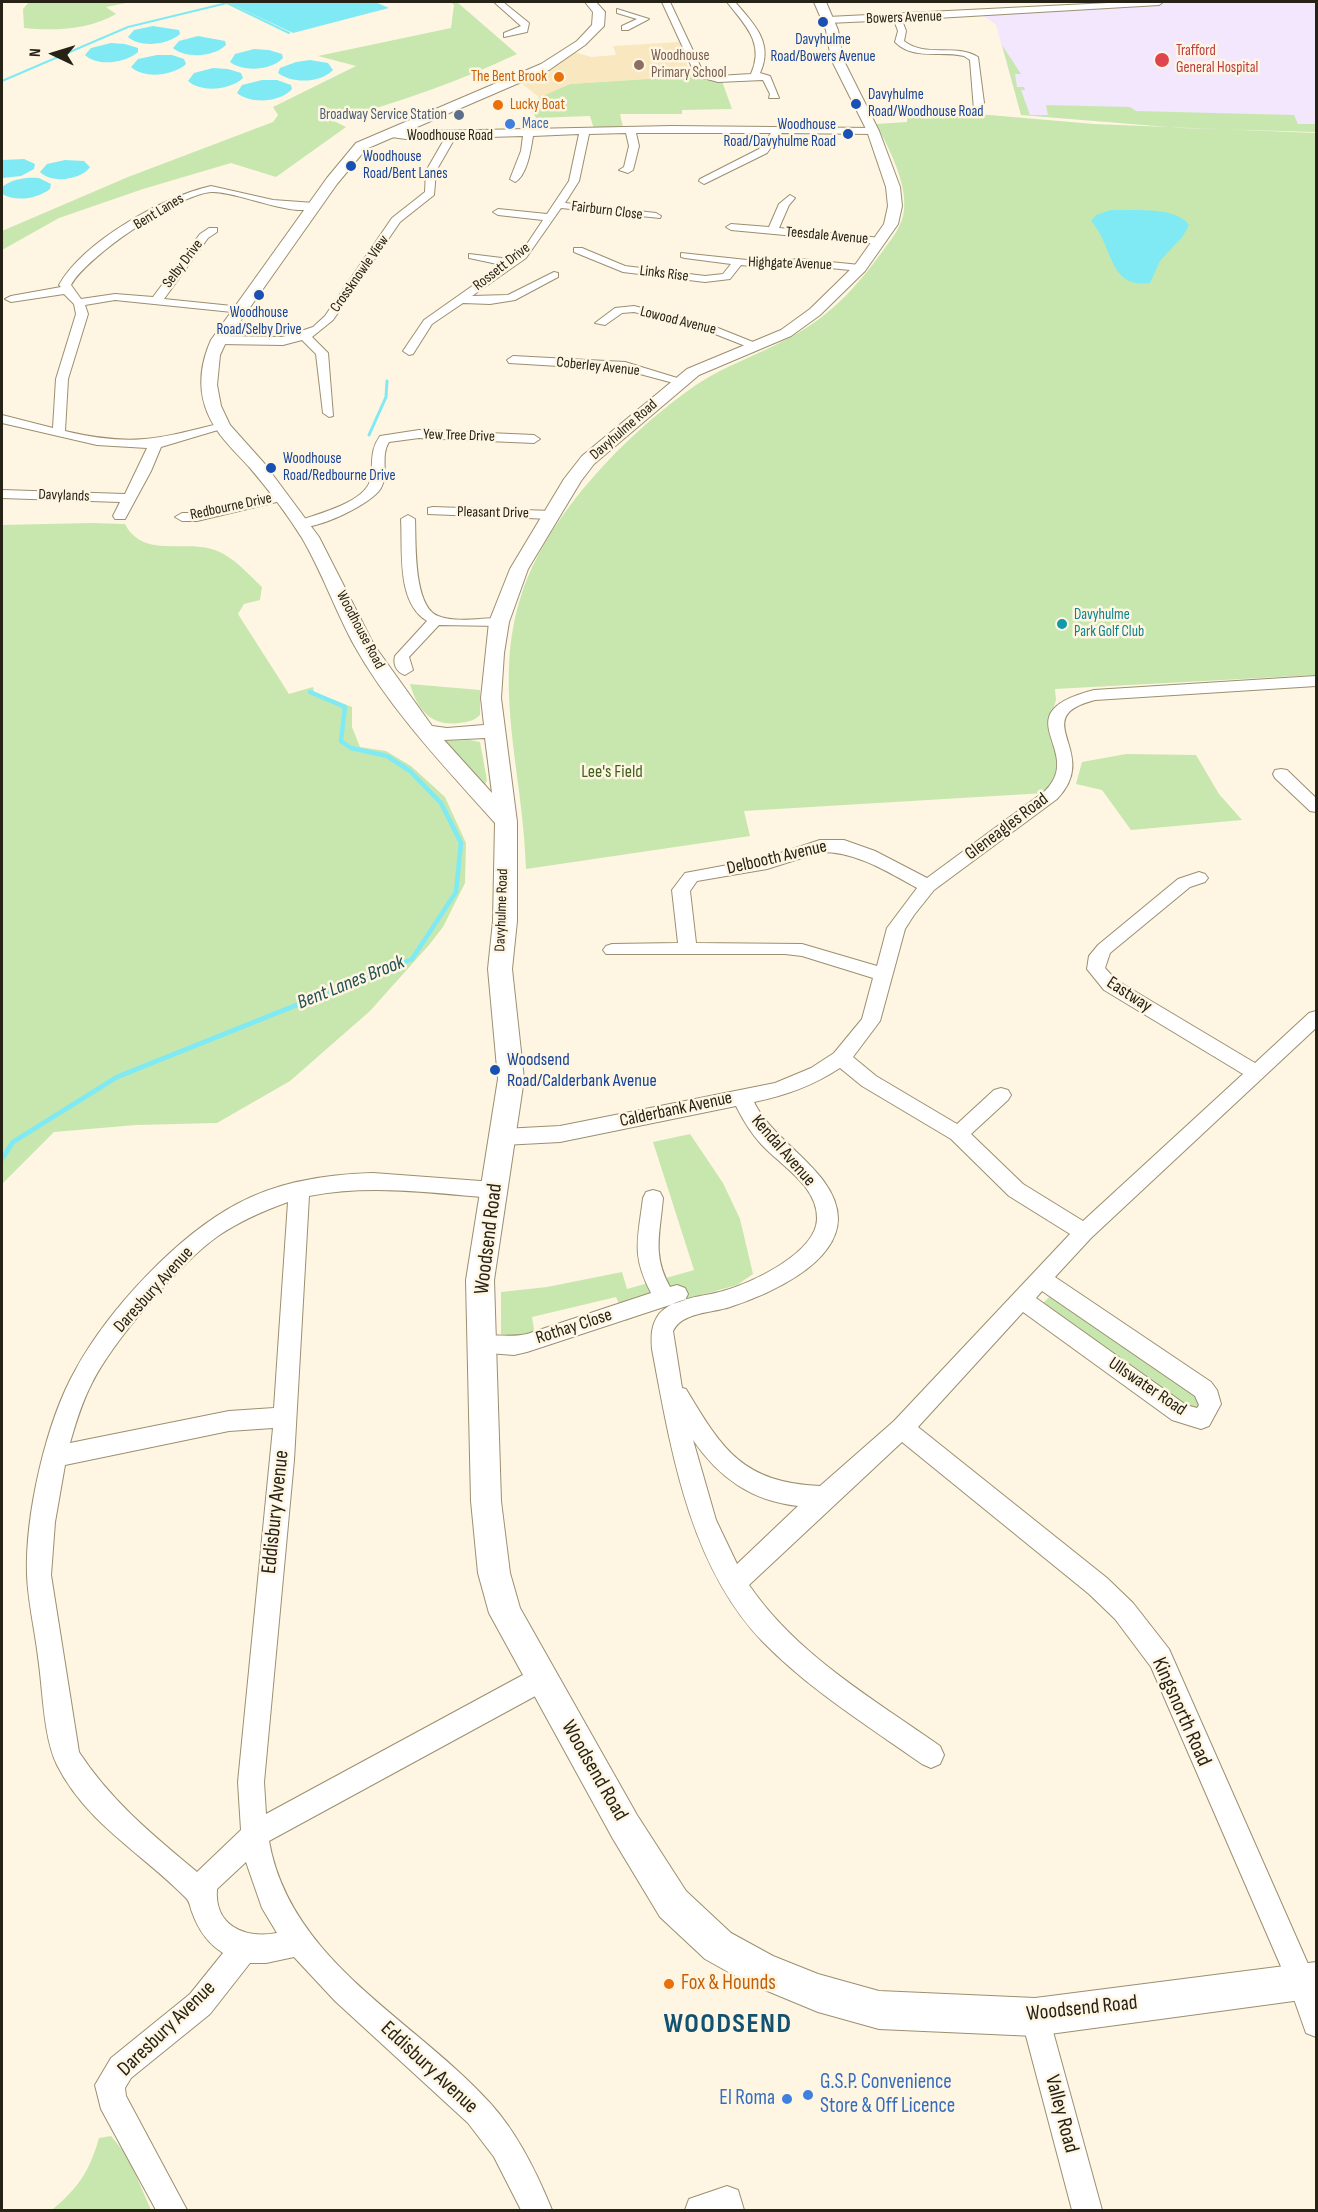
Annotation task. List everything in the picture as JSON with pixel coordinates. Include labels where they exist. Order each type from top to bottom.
[{"type":"street","points":[[498,2],[526,25],[524,30],[512,35]]},
{"type":"street","points":[[387,134],[557,60],[598,26],[599,12],[591,2]]},
{"type":"street","points":[[660,18],[666,2]]},
{"type":"street","points":[[731,2],[753,28],[761,42],[755,75]]},
{"type":"street","name":"Davyhulme Road","points":[[500,969],[505,921],[506,822],[494,731],[492,675],[499,622],[519,569],[573,479],[588,460],[681,381],[705,366],[757,346],[800,324],[835,295],[860,268],[881,241],[894,216],[895,199],[873,131],[837,59],[828,21],[820,2]]},
{"type":"street","points":[[1128,2],[1139,3]]},
{"type":"street","name":"Bowers Avenue","points":[[828,21],[897,18],[923,13],[1159,2]]},
{"type":"street","points":[[620,11],[660,18],[699,74],[718,79],[755,75],[766,78],[775,91],[776,96],[772,96]]},
{"type":"street","points":[[625,28],[660,18]]},
{"type":"street","points":[[897,18],[902,31],[898,42],[903,46],[924,52],[968,51],[975,59],[973,72],[979,86],[980,110]]},
{"type":"street","points":[[624,170],[628,170],[634,149],[630,130]]},
{"type":"street","name":"Woodhouse Road","points":[[506,822],[425,730],[382,673],[364,645],[333,578],[302,524],[222,427],[213,406],[209,385],[212,355],[219,340],[314,206],[361,146],[387,134],[528,135],[630,130],[873,131]]},
{"type":"street","points":[[704,181],[763,151],[778,130]]},
{"type":"street","name":"Rossett Drive","points":[[408,352],[428,322],[512,263],[531,246],[574,182],[584,133]]},
{"type":"street","points":[[515,179],[526,151],[528,135]]},
{"type":"street","name":"Crossknowle View","points":[[219,340],[275,342],[304,336],[317,330],[329,318],[396,220],[430,193],[431,171],[452,136]]},
{"type":"street","name":"Bent Lanes","points":[[66,290],[67,277],[83,262],[115,239],[190,193],[207,189],[224,190],[271,203],[314,206]]},
{"type":"street","name":"Teesdale Avenue","points":[[773,231],[784,204],[790,198]]},
{"type":"street","name":"Fairburn Close","points":[[559,205],[656,217]]},
{"type":"street","points":[[498,212],[550,217]]},
{"type":"street","name":"Teesdale Avenue","points":[[731,227],[881,241]]},
{"type":"street","name":"Selby Drive","points":[[156,301],[204,236],[213,230]]},
{"type":"street","name":"Links Rise","points":[[585,251],[623,269],[712,279],[726,277],[738,262]]},
{"type":"street","name":"Highgate Avenue","points":[[685,255],[766,265],[811,262],[860,268]]},
{"type":"street","points":[[472,256],[512,263]]},
{"type":"street","points":[[461,299],[500,302],[519,296],[554,275]]},
{"type":"street","points":[[11,299],[66,290],[80,303],[81,322],[63,379],[59,432]]},
{"type":"street","name":"Selby Drive","points":[[80,303],[115,297],[242,310]]},
{"type":"street","points":[[500,302],[509,312]]},
{"type":"street","name":"Lowood Avenue","points":[[601,323],[619,310],[634,309],[717,330],[757,346]]},
{"type":"street","points":[[304,336],[322,353],[329,413]]},
{"type":"street","name":"Coberley Avenue","points":[[513,360],[625,366],[681,381]]},
{"type":"street","points":[[2,419],[95,441],[155,444],[222,427]]},
{"type":"street","name":"Yew Tree Drive","points":[[302,524],[332,514],[370,495],[376,484],[379,447],[385,439],[419,434],[534,440]]},
{"type":"street","points":[[120,516],[127,498],[151,459],[155,444]]},
{"type":"street","name":"Davylands","points":[[2,494],[127,498]]},
{"type":"street","name":"Redbourne Drive","points":[[182,517],[197,517],[280,497]]},
{"type":"street","name":"Pleasant Drive","points":[[433,511],[552,515]]},
{"type":"street","points":[[408,519],[417,603],[425,615],[436,620],[499,622]]},
{"type":"street","points":[[405,670],[401,663],[402,656],[436,620]]},
{"type":"street","name":"Gleneagles Road","points":[[862,1034],[871,1021],[896,928],[928,886],[1051,795],[1063,781],[1065,768],[1055,720],[1058,710],[1066,703],[1094,695],[1317,681]]},
{"type":"street","points":[[425,730],[447,734],[494,731]]},
{"type":"street","points":[[1281,774],[1317,807]]},
{"type":"street","name":"Delbooth Avenue","points":[[688,948],[681,890],[691,877],[702,874],[767,863],[820,846],[844,846],[870,855],[928,886]]},
{"type":"street","name":"Eastway","points":[[1199,878],[1184,884],[1104,949],[1098,956],[1096,969],[1110,985],[1256,1073]]},
{"type":"street","points":[[612,950],[688,948],[802,950],[882,974]]},
{"type":"street","name":"Woodsend Road","points":[[500,969],[511,1079],[480,1280],[486,1501],[494,1573],[505,1613],[625,1827],[673,1904],[718,1946],[771,1974],[818,1993],[879,2010],[1035,2017],[1309,1981]]},
{"type":"street","points":[[734,1583],[824,1497],[902,1428],[1042,1280],[1084,1232],[1256,1073],[1313,1027]]},
{"type":"street","name":"Calderbank Avenue","points":[[503,1137],[560,1134],[778,1090],[797,1083],[841,1058],[862,1034]]},
{"type":"street","points":[[841,1058],[869,1081],[958,1134],[1016,1190],[1084,1232]]},
{"type":"street","points":[[958,1134],[1001,1095]]},
{"type":"street","name":"Kendal Avenue","points":[[670,1382],[663,1348],[662,1331],[665,1323],[686,1310],[729,1298],[789,1269],[815,1248],[825,1234],[825,1210],[808,1174],[771,1143],[747,1110],[742,1096]]},
{"type":"street","name":"Daresbury Avenue","points":[[202,1894],[114,1819],[85,1785],[67,1756],[39,1575],[43,1522],[55,1456],[66,1416],[84,1376],[123,1320],[171,1265],[208,1231],[248,1208],[299,1190],[330,1183],[373,1181],[494,1190]]},
{"type":"street","name":"Eddisbury Avenue","points":[[299,1190],[285,1417],[251,1782],[254,1835],[271,1896],[292,1932],[336,1979],[490,2126],[516,2168],[537,2211]]},
{"type":"street","name":"Rothay Close","points":[[483,1345],[514,1346],[528,1343],[670,1295],[649,1269],[647,1256],[659,1228],[653,1198]]},
{"type":"street","name":"Ullswater Road","points":[[1023,1300],[1180,1413],[1201,1419],[1208,1411],[1211,1403],[1210,1396],[1203,1389],[1042,1280]]},
{"type":"street","points":[[670,1382],[695,1426],[718,1454],[741,1475],[760,1487],[789,1495],[824,1497]]},
{"type":"street","points":[[670,1382],[686,1461],[706,1526],[734,1583],[755,1614],[830,1683],[931,1755]]},
{"type":"street","points":[[55,1456],[107,1448],[229,1421],[285,1417]]},
{"type":"street","name":"Kingsnorth Road","points":[[902,1428],[1098,1586],[1124,1611],[1160,1658],[1222,1808],[1309,1981],[1317,2024]]},
{"type":"street","points":[[300,1941],[270,1948],[244,1948],[230,1943],[206,1914],[202,1894],[207,1881],[225,1860],[246,1846],[254,1835],[541,1679]]},
{"type":"street","name":"Daresbury Avenue","points":[[172,2211],[111,2099],[110,2085],[121,2068],[200,2004],[244,1948]]},
{"type":"street","name":"Valley Road","points":[[1035,2017],[1088,2211]]},
{"type":"shaded area","name":"Trafford General Hospital","points":[[1191,2],[1316,2],[1316,132],[1181,128],[1021,115],[996,25],[983,15],[1025,10]]},
{"type":"shaded area","name":"Woodhouse Primary School","points":[[679,42],[690,73],[694,76],[570,84],[541,99],[520,82],[575,52],[591,57],[616,55],[613,46]]},
{"type":"green space","points":[[29,2],[131,2],[106,7],[116,14],[94,23],[71,28],[47,29],[24,28],[23,9]]},
{"type":"green space","points":[[451,2],[457,2],[517,54],[426,92],[332,120],[346,127],[276,177],[231,163],[143,189],[59,218],[2,250],[2,231],[128,177],[273,122],[278,115],[273,107],[356,66],[318,56],[451,28],[454,5]]},
{"type":"green space","points":[[1002,45],[1021,74],[1015,74],[1017,87],[1024,87],[1025,90],[1021,90],[1030,115],[1048,115],[1046,105],[1130,107],[1136,111],[1294,115],[1298,124],[1316,124],[1316,132],[1181,128],[1021,115]]},
{"type":"green space","points":[[694,76],[722,81],[732,109],[682,110],[682,114],[620,114],[623,127],[594,129],[590,116],[536,118],[527,103],[570,84]]},
{"type":"green space","name":"Davyhulme Park Golf Club","points":[[908,108],[1094,124],[1316,133],[1316,675],[1055,689],[1056,700],[1050,719],[1059,773],[1045,793],[744,811],[750,836],[526,869],[509,696],[509,661],[513,627],[522,593],[534,563],[571,504],[618,450],[644,426],[707,378],[802,331],[840,302],[862,278],[897,230],[902,221],[904,205],[904,193],[897,168],[876,124],[907,122]]},
{"type":"green space","points":[[125,524],[133,535],[153,545],[191,546],[215,550],[235,561],[246,571],[262,587],[260,600],[244,604],[238,614],[289,694],[313,687],[314,692],[352,707],[352,727],[360,747],[386,751],[411,766],[445,797],[466,843],[465,883],[443,927],[429,945],[370,1011],[290,1081],[217,1123],[136,1125],[54,1132],[2,1184],[2,525]]},
{"type":"green space","points":[[410,684],[480,690],[480,715],[468,722],[459,723],[433,719],[421,708]]},
{"type":"green space","points":[[439,741],[480,742],[487,780],[484,787]]},
{"type":"green space","points":[[1126,754],[1196,755],[1219,794],[1242,820],[1131,830],[1102,790],[1076,784],[1082,762]]},
{"type":"green space","points":[[690,1134],[723,1183],[740,1219],[753,1274],[737,1285],[669,1304],[626,1321],[616,1297],[532,1317],[536,1341],[501,1347],[501,1292],[547,1287],[622,1272],[627,1289],[694,1270],[653,1142]]},
{"type":"green space","points":[[1053,1293],[1193,1389],[1205,1404],[1195,1412],[1041,1305]]},
{"type":"green space","points":[[111,2136],[128,2157],[151,2210],[52,2210],[82,2178],[99,2138]]},
{"type":"water","points":[[227,2],[375,2],[389,8],[293,33]]},
{"type":"water","points":[[153,26],[179,30],[180,34],[168,41],[154,44],[140,43],[128,37],[134,30]]},
{"type":"water","points":[[198,36],[225,41],[226,45],[214,52],[200,55],[185,54],[173,48],[179,41]]},
{"type":"water","points":[[111,43],[138,48],[138,52],[126,59],[112,62],[97,61],[85,55],[91,48]]},
{"type":"water","points":[[254,49],[282,54],[283,58],[271,66],[257,69],[249,69],[230,62],[235,54]]},
{"type":"water","points":[[172,55],[184,59],[186,64],[174,71],[158,74],[143,73],[131,67],[138,59]]},
{"type":"water","points":[[310,60],[328,63],[333,70],[314,80],[291,79],[278,73],[280,68]]},
{"type":"water","points":[[213,68],[241,73],[243,78],[231,85],[216,88],[200,87],[188,81],[194,73]]},
{"type":"water","points":[[262,80],[277,80],[291,85],[292,89],[280,97],[265,100],[249,99],[237,93],[242,85]]},
{"type":"water","points":[[24,159],[35,164],[34,169],[21,176],[2,178],[2,160]]},
{"type":"water","points":[[65,160],[84,161],[90,167],[80,175],[66,179],[52,178],[40,172],[47,164]]},
{"type":"water","points":[[24,178],[39,178],[51,184],[50,189],[39,195],[20,199],[2,194],[2,187],[10,182]]},
{"type":"water","points":[[1111,210],[1164,212],[1183,219],[1189,225],[1183,236],[1160,261],[1150,283],[1136,283],[1126,279],[1113,264],[1104,242],[1091,221],[1096,215]]},
{"type":"waterway","points":[[225,2],[289,33]]},
{"type":"waterway","points":[[2,81],[128,27],[227,3]]},
{"type":"waterway","name":"Bent Lanes Brook","points":[[369,435],[386,397],[387,381]]},
{"type":"waterway","name":"Bent Lanes Brook","points":[[310,692],[345,707],[341,741],[351,748],[387,756],[410,771],[441,803],[461,843],[456,892],[412,959],[356,982]]},
{"type":"waterway","name":"Bent Lanes Brook","points":[[2,1159],[13,1142],[117,1077],[359,980]]},
{"type":"place","name":"Davyhulme Road/Bowers Avenue","points":[[823,22]]},
{"type":"place","name":"Trafford General Hospital","points":[[1162,60]]},
{"type":"place","name":"Woodhouse Primary School","points":[[639,65]]},
{"type":"place","name":"The Bent Brook","points":[[559,77]]},
{"type":"place","name":"Davyhulme Road/Woodhouse Road","points":[[856,104]]},
{"type":"place","name":"Lucky Boat","points":[[498,105]]},
{"type":"place","name":"Broadway Service Station","points":[[459,115]]},
{"type":"place","name":"Mace","points":[[510,124]]},
{"type":"place","name":"Woodhouse Road/Davyhulme Road","points":[[848,134]]},
{"type":"place","name":"Woodhouse Road/Bent Lanes","points":[[351,166]]},
{"type":"place","name":"Woodhouse Road/Selby Drive","points":[[259,295]]},
{"type":"place","name":"Woodhouse Road/Redbourne Drive","points":[[271,468]]},
{"type":"place","name":"Davyhulme Park Golf Club","points":[[1062,624]]},
{"type":"place","name":"Woodsend Road/Calderbank Avenue","points":[[495,1070]]},
{"type":"place","name":"Fox & Hounds","points":[[669,1984]]},
{"type":"place","name":"G.S.P. Convenience Store & Off Licence","points":[[808,2095]]},
{"type":"place","name":"El Roma","points":[[787,2099]]},
{"type":"district","name":"WOODSEND","points":[[728,2025]]},
{"type":"park label","name":"Lee's Field","points":[[612,772]]}]
